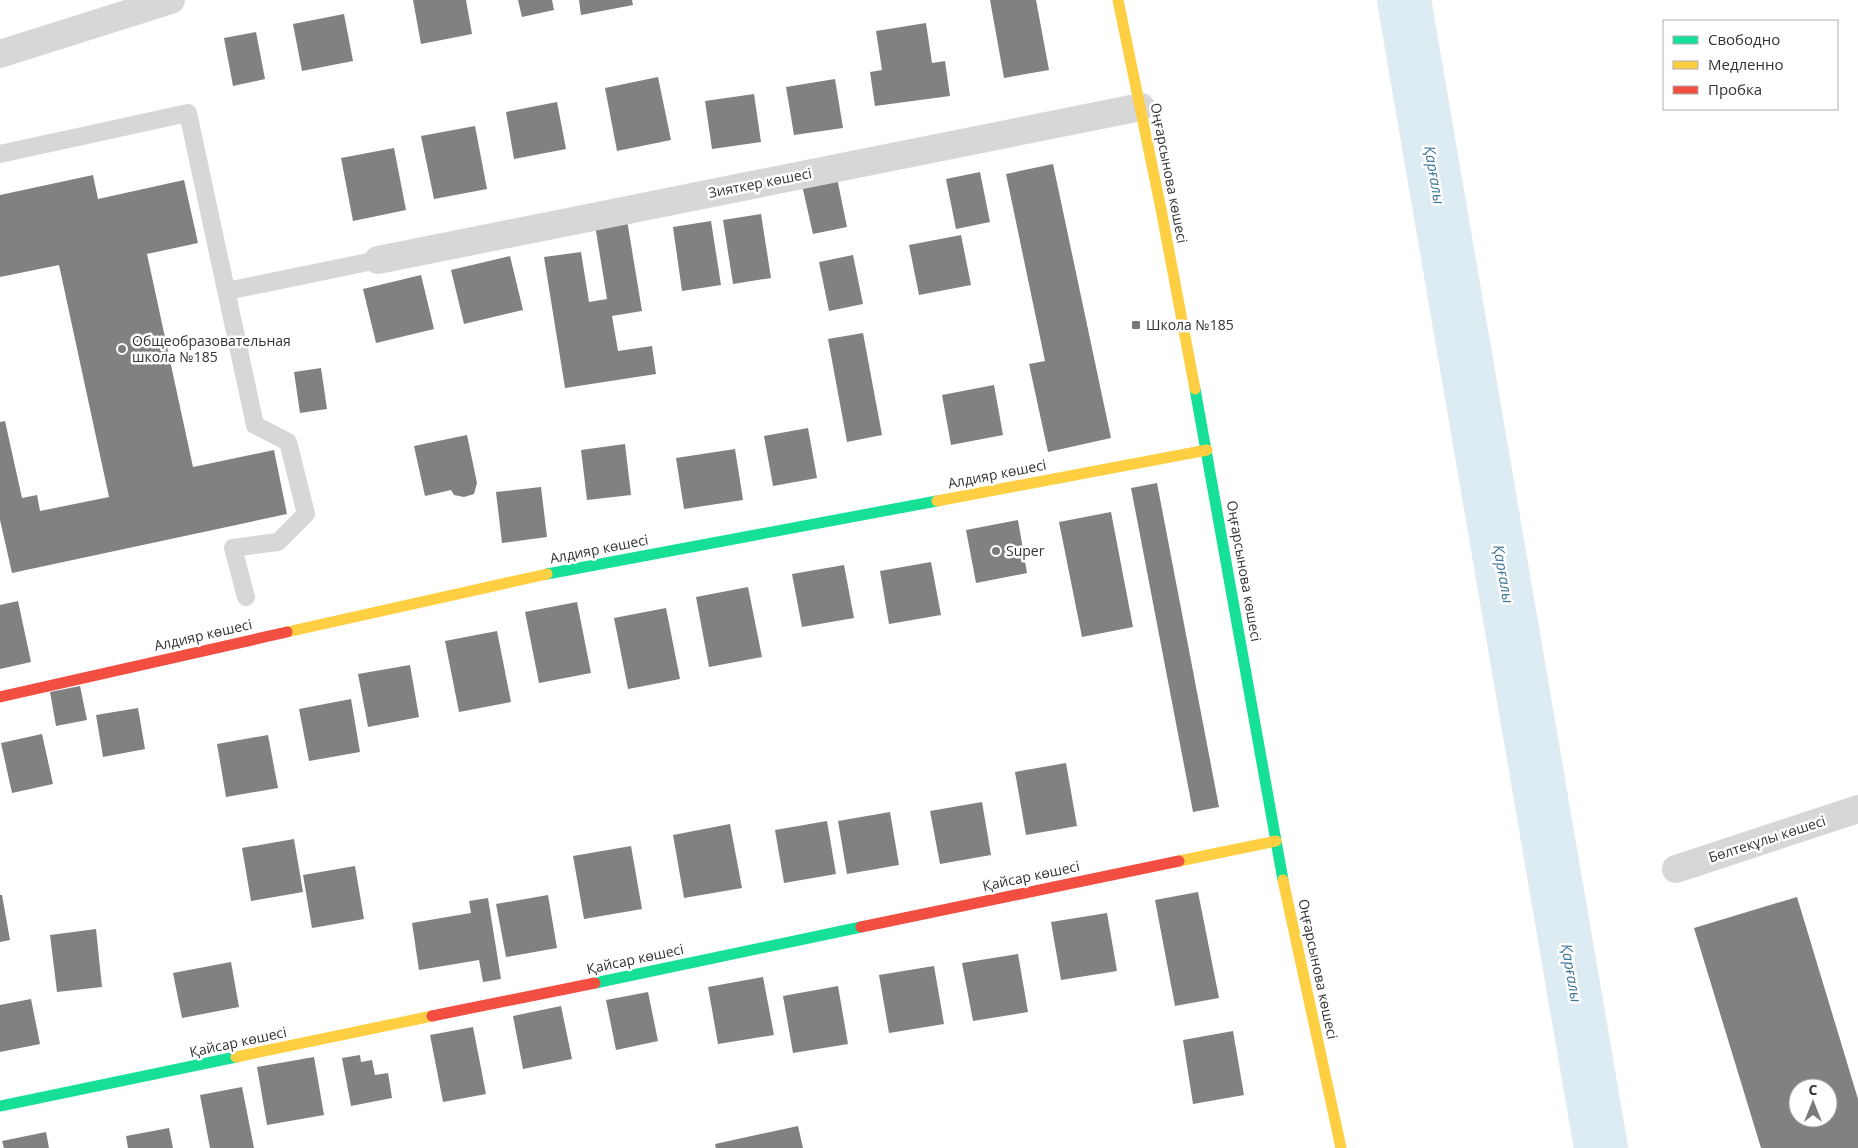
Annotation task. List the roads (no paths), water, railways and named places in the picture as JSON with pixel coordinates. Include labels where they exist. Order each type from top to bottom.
[{"type":"street","points":[[0,54],[171,0]]},
{"type":"street","name":"Оңғарсынова көшесі","points":[[1118,0],[1141,107],[1207,450],[1276,841],[1340,1148]]},
{"type":"street","name":"Зияткер көшесі","points":[[378,260],[1141,107]]},
{"type":"street","name":"Алдияр көшесі","points":[[0,696],[540,575],[1207,450]]},
{"type":"street","name":"Бөлтекұлы көшесі","points":[[1676,870],[1858,809]]},
{"type":"street","name":"Қайсар көшесі","points":[[0,1106],[1276,841]]},
{"type":"lane","points":[[0,154],[188,113],[255,425],[288,442],[306,514],[278,542],[233,548],[246,597]]},
{"type":"lane","points":[[227,291],[378,260]]},
{"type":"waterway","name":"Қарғалы","points":[[1404,0],[1601,1148]]},
{"type":"place","name":"Школа №185","points":[[1136,325]]},
{"type":"place","name":"Общеобразовательная школа №185","points":[[122,349]]},
{"type":"place","name":"Super","points":[[996,551]]}]
